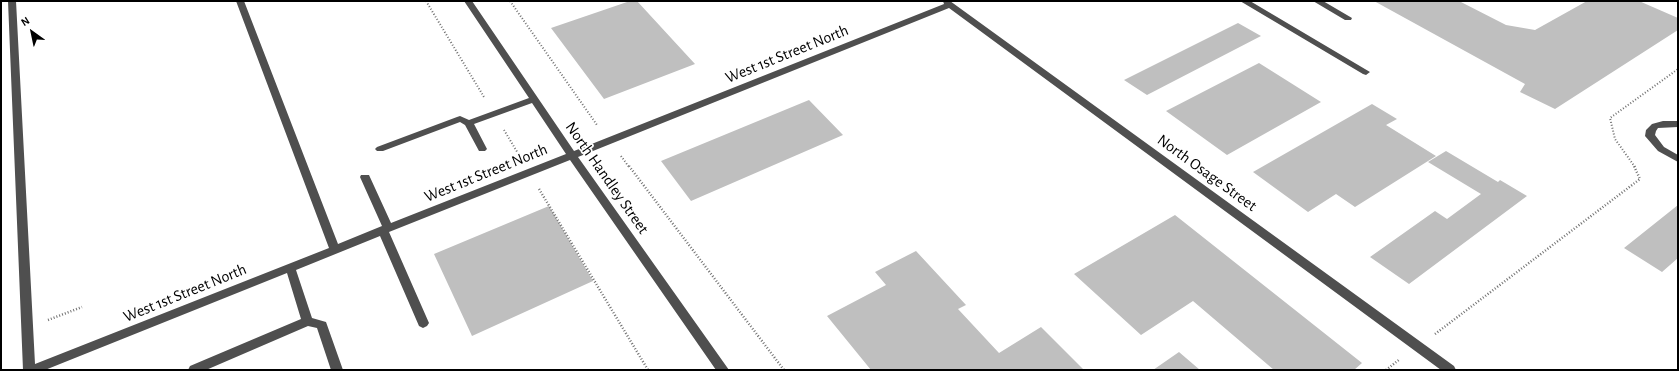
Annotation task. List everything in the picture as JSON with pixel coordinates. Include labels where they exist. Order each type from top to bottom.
[{"type":"street","points":[[12,1],[29,370]]},
{"type":"street","points":[[240,1],[334,250]]},
{"type":"street","name":"North Handley Street","points":[[468,1],[572,155],[723,370]]},
{"type":"street","points":[[1244,1],[1366,72]]},
{"type":"street","points":[[1317,1],[1348,18]]},
{"type":"street","name":"West 1st Street North","points":[[32,370],[609,141],[948,3]]},
{"type":"street","name":"North Osage Street","points":[[948,3],[1450,370]]},
{"type":"street","points":[[380,149],[460,120],[469,123],[534,99]]},
{"type":"street","points":[[469,123],[482,148]]},
{"type":"street","points":[[1678,124],[1663,124],[1656,126],[1651,130],[1650,136],[1661,150],[1678,160]]},
{"type":"street","points":[[366,177],[422,323]]},
{"type":"street","points":[[290,267],[307,321]]},
{"type":"street","points":[[194,370],[307,321],[322,325],[337,370]]},
{"type":"path","points":[[510,1],[609,141],[784,370]]},
{"type":"path","points":[[1386,370],[1640,180],[1633,163],[1615,139],[1610,118],[1678,69]]},
{"type":"building","points":[[630,1],[637,1],[695,64],[604,99],[551,28]]},
{"type":"building","points":[[1374,1],[1459,1],[1506,25],[1535,30],[1587,1],[1639,1],[1678,18],[1678,30],[1555,109],[1520,92],[1525,84]]},
{"type":"building","points":[[1238,23],[1261,36],[1147,95],[1124,80]]},
{"type":"building","points":[[1259,63],[1321,102],[1227,155],[1166,111]]},
{"type":"building","points":[[809,100],[843,135],[691,201],[661,161]]},
{"type":"building","points":[[1372,104],[1397,119],[1386,125],[1436,156],[1355,207],[1336,194],[1308,212],[1253,172]]},
{"type":"building","points":[[1446,151],[1498,182],[1500,180],[1527,196],[1409,284],[1370,257],[1435,211],[1447,219],[1481,194],[1428,162]]},
{"type":"building","points":[[1678,205],[1678,258],[1662,272],[1624,248]]},
{"type":"building","points":[[549,206],[593,281],[472,336],[434,254]]},
{"type":"building","points":[[1175,215],[1362,363],[1354,370],[1274,370],[1193,301],[1141,335],[1074,274]]},
{"type":"building","points":[[916,251],[966,305],[958,309],[999,353],[1041,327],[1084,370],[871,370],[827,316],[886,285],[875,272]]},
{"type":"building","points":[[1179,352],[1200,370],[1153,370]]}]
